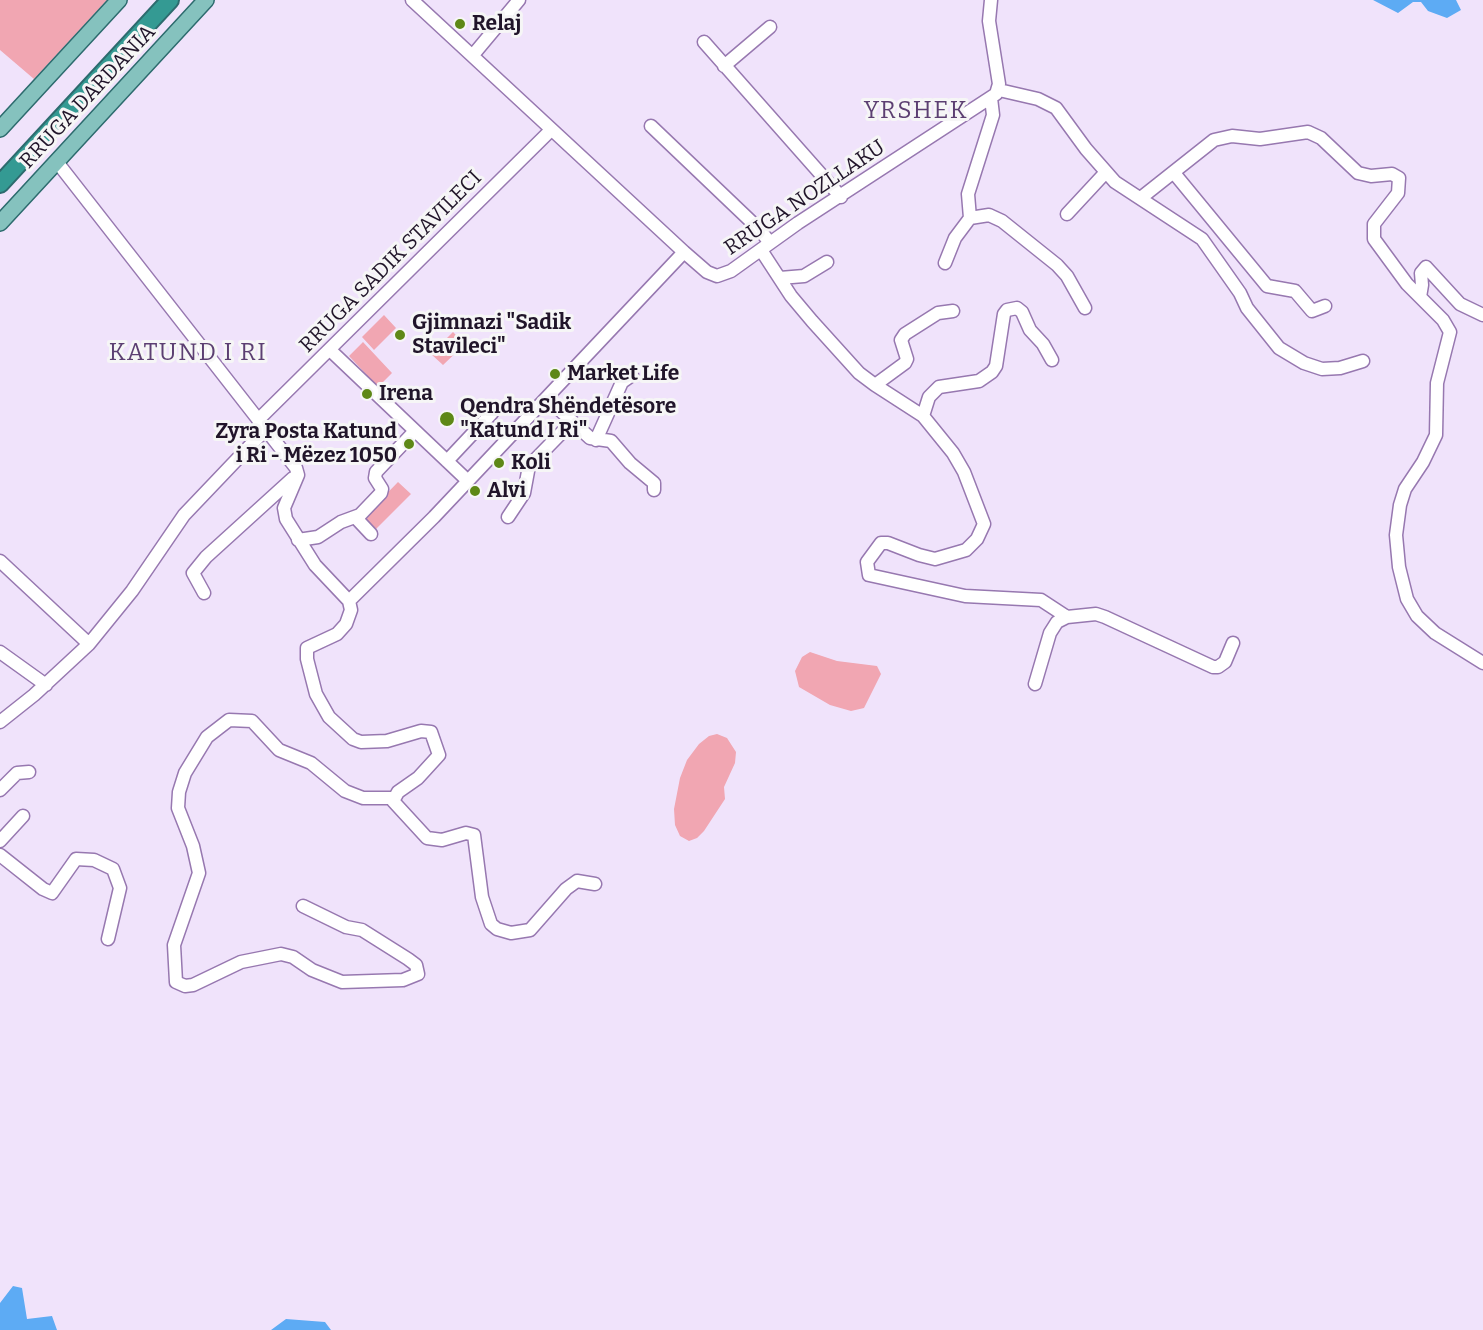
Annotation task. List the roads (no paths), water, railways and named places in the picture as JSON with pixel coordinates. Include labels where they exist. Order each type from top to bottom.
[{"type":"highway","points":[[0,168],[155,0]]},
{"type":"highway","points":[[0,184],[170,0]]},
{"type":"main road","points":[[0,129],[119,0]]},
{"type":"main road","name":"RRUGA DARDANIA","points":[[0,223],[206,0]]},
{"type":"street","name":"RRUGA NOZLLAKU","points":[[412,0],[473,55],[550,131],[707,272],[717,276],[731,271],[995,94]]},
{"type":"street","points":[[473,55],[519,0]]},
{"type":"street","points":[[945,263],[955,238],[970,218],[968,194],[992,120],[995,94],[989,21],[991,0]]},
{"type":"street","points":[[724,66],[770,27]]},
{"type":"street","points":[[704,42],[841,196]]},
{"type":"street","points":[[995,94],[1038,99],[1056,108],[1115,182],[1142,197],[1202,239],[1212,250],[1247,308],[1279,348],[1304,363],[1322,369],[1340,368],[1363,361]]},
{"type":"street","points":[[651,126],[760,230],[765,247],[791,296],[859,373],[923,416],[961,466],[983,518],[982,531],[966,550],[935,559],[888,543],[881,543],[867,562],[868,576],[965,596],[1041,600],[1067,617]]},
{"type":"street","name":"RRUGA SADIK STAVILECI","points":[[0,722],[46,685],[89,644],[132,591],[184,515],[262,425],[330,350],[550,131]]},
{"type":"street","points":[[1142,197],[1214,140],[1223,137],[1243,136],[1260,139],[1308,132],[1321,138],[1358,173],[1371,176],[1397,175],[1401,183],[1398,193],[1372,230],[1377,244],[1420,297],[1443,320],[1450,332],[1437,383],[1436,435],[1402,496],[1396,535],[1399,567],[1407,599],[1417,615],[1436,633],[1483,663]]},
{"type":"street","points":[[57,162],[262,425],[298,475]]},
{"type":"street","points":[[1067,214],[1106,172]]},
{"type":"street","points":[[1174,173],[1267,286],[1295,291],[1312,311],[1325,306]]},
{"type":"street","points":[[970,218],[989,215],[1002,221],[1057,265],[1067,276],[1085,308]]},
{"type":"street","points":[[349,601],[468,481],[684,252]]},
{"type":"street","points":[[780,278],[804,276],[827,262]]},
{"type":"street","points":[[1420,297],[1421,273],[1426,267],[1460,304],[1483,315]]},
{"type":"street","points":[[923,416],[929,397],[939,387],[978,381],[992,372],[996,366],[1004,314],[1007,310],[1017,308],[1022,312],[1030,330],[1043,344],[1052,360]]},
{"type":"street","points":[[875,385],[905,363],[907,358],[902,340],[905,334],[938,313],[953,311]]},
{"type":"street","points":[[330,350],[468,481]]},
{"type":"street","points":[[596,440],[622,382],[632,375]]},
{"type":"street","points":[[547,398],[590,438],[611,441],[630,463],[654,483],[654,490]]},
{"type":"street","points":[[447,461],[492,413]]},
{"type":"street","points":[[508,517],[524,492],[529,466],[572,422]]},
{"type":"street","points":[[298,540],[318,537],[341,522],[356,518],[381,493],[382,489],[375,478],[376,472],[415,431]]},
{"type":"street","points":[[298,475],[284,508],[286,519],[315,565],[349,601],[350,616],[342,630],[307,648],[307,659],[316,694],[324,711],[340,729],[361,742],[387,741],[427,731],[431,732],[439,751],[430,766],[394,798],[363,798],[345,791],[311,763],[279,750],[252,722],[229,720],[207,737],[185,773],[178,792],[178,808],[194,846],[199,873],[176,939],[173,954],[176,982],[184,986],[193,985],[241,962],[280,954],[293,957],[312,970],[342,982],[403,980],[418,974],[416,966],[408,959],[362,930],[346,927],[303,906]]},
{"type":"street","points":[[204,593],[193,573],[206,557],[298,475]]},
{"type":"street","points":[[356,518],[372,534]]},
{"type":"street","points":[[0,561],[89,644]]},
{"type":"street","points":[[1035,684],[1054,624],[1067,617],[1096,614],[1105,616],[1218,668],[1225,662],[1233,643]]},
{"type":"street","points":[[0,652],[46,685]]},
{"type":"street","points":[[0,790],[17,774],[30,772]]},
{"type":"street","points":[[394,798],[395,805],[427,838],[442,840],[466,833],[474,835],[484,908],[491,924],[503,932],[530,930],[566,889],[577,881],[595,884]]},
{"type":"street","points":[[0,841],[23,816]]},
{"type":"street","points":[[0,855],[36,884],[52,893],[76,859],[94,860],[113,868],[120,888],[108,939]]},
{"type":"water","points":[[1373,0],[1456,0],[1461,10],[1447,18],[1428,11],[1421,2],[1413,2],[1398,13]]},
{"type":"water","points":[[13,1286],[22,1288],[27,1319],[52,1316],[57,1330],[0,1330],[0,1303]]},
{"type":"water","points":[[286,1319],[325,1322],[331,1330],[271,1330]]},
{"type":"place","name":"Relaj","points":[[460,24]]},
{"type":"place","name":"Gjimnazi \"Sadik Stavileci\"","points":[[400,335]]},
{"type":"place","name":"Market Life","points":[[555,374]]},
{"type":"place","name":"Irena","points":[[367,394]]},
{"type":"place","name":"Qendra Shëndetësore \"Katund I Ri\"","points":[[447,419]]},
{"type":"place","name":"Zyra Posta Katund i Ri - Mëzez 1050","points":[[409,444]]},
{"type":"place","name":"Koli","points":[[499,463]]},
{"type":"place","name":"Alvi","points":[[475,491]]},
{"type":"district","name":"YRSHEK","points":[[916,111]]},
{"type":"district","name":"KATUND I RI","points":[[188,353]]}]
